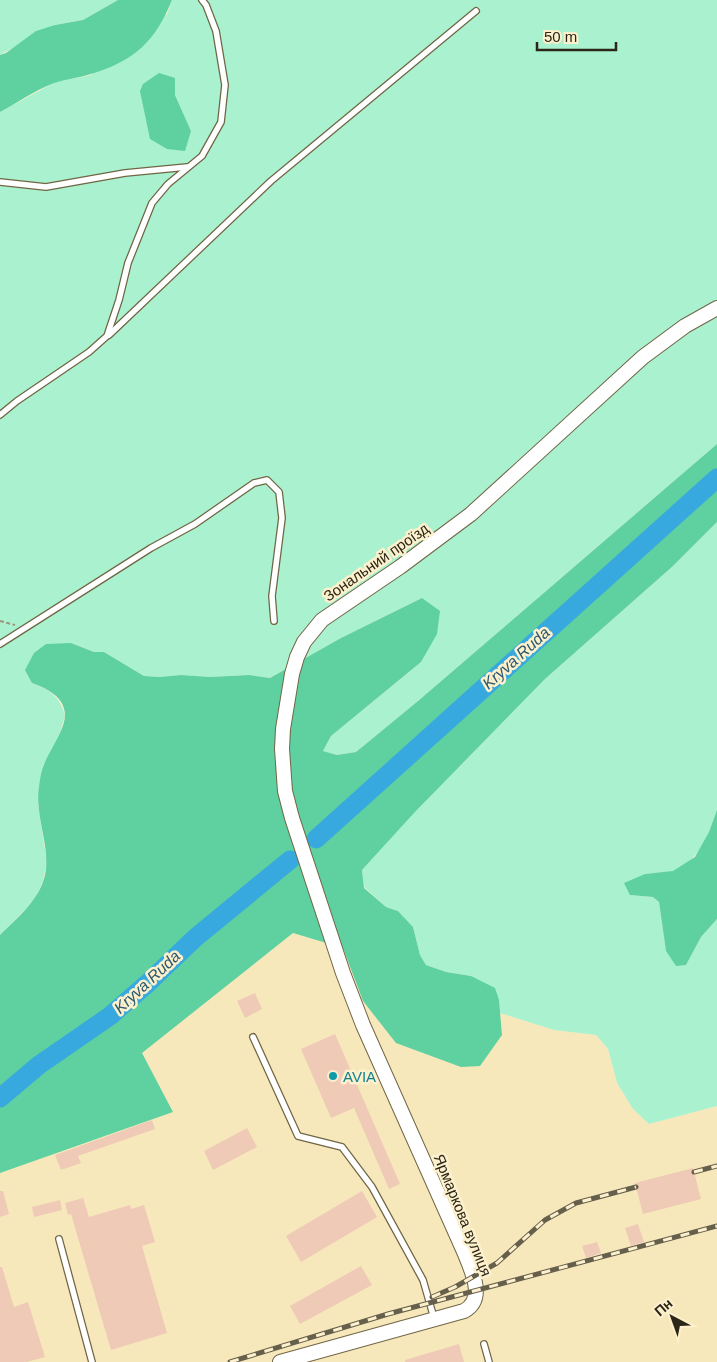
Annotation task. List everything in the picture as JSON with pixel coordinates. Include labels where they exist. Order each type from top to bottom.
[{"type":"street","name":"Зональний проїзд","points":[[336,953],[285,791],[282,729],[296,658],[304,642],[322,620],[408,562],[471,514],[643,357],[685,326],[717,308]]},
{"type":"street","name":"Ярмаркова вулиця","points":[[280,1362],[464,1311],[473,1304],[476,1294],[472,1272],[363,1025],[336,953]]},
{"type":"lane","points":[[107,336],[119,300],[128,263],[152,203],[168,184],[202,156],[221,122],[225,86],[216,32],[206,5],[202,0]]},
{"type":"lane","points":[[0,415],[17,401],[89,352],[271,181],[476,11]]},
{"type":"lane","points":[[0,182],[46,187],[125,173],[187,167]]},
{"type":"lane","points":[[0,644],[151,548],[195,524],[254,483],[267,480],[279,492],[282,518],[272,596],[274,621]]},
{"type":"lane","points":[[253,1037],[298,1136],[342,1147],[372,1187],[423,1280],[434,1318]]},
{"type":"lane","points":[[58,1239],[92,1362]]},
{"type":"lane","points":[[484,1344],[489,1362]]},
{"type":"path","points":[[0,621],[23,629]]},
{"type":"shaded area","points":[[293,933],[343,948],[363,1001],[502,1035],[500,1013],[554,1030],[596,1035],[608,1049],[617,1083],[633,1109],[649,1124],[717,1106],[717,1362],[0,1362],[0,1173],[173,1112],[141,1053]]},
{"type":"green space","points":[[0,0],[118,0],[83,20],[55,25],[0,55]]},
{"type":"green space","points":[[118,0],[172,0],[150,38],[131,56],[106,69],[47,86],[0,112],[0,55],[6,53],[36,31],[55,25],[83,20]]},
{"type":"green space","points":[[172,0],[717,0],[717,444],[356,752],[337,755],[323,751],[331,736],[421,662],[422,598],[341,638],[270,678],[249,675],[210,677],[181,675],[144,676],[104,652],[94,652],[71,643],[32,683],[44,688],[57,699],[65,716],[38,805],[47,862],[43,881],[35,900],[0,935],[0,112],[55,82],[91,75],[167,14]],"holes":[[[175,78],[175,95],[191,131],[167,149]]]},
{"type":"green space","points":[[159,73],[175,78],[175,95],[191,131],[185,151],[167,149],[150,139],[140,91],[143,84]]},
{"type":"green space","points":[[717,444],[717,522],[673,566],[545,679],[415,812],[362,870],[364,888],[386,907],[398,911],[413,927],[420,955],[426,965],[446,972],[471,976],[495,988],[499,1000],[502,1035],[480,1066],[461,1067],[396,1043],[363,1001],[343,948],[293,933],[142,1053],[173,1112],[0,1173],[0,935],[30,904],[43,882],[46,871],[46,859],[39,811],[39,787],[43,767],[60,734],[65,715],[62,703],[58,698],[49,691],[32,683],[25,670],[34,653],[46,644],[71,643],[94,652],[104,652],[144,676],[181,675],[210,677],[249,675],[270,678],[341,638],[422,598],[440,611],[437,634],[421,662],[331,736],[323,751],[337,755],[356,752]]},
{"type":"green space","points":[[717,522],[717,810],[702,846],[690,861],[673,871],[645,874],[630,895],[653,897],[659,902],[666,951],[686,965],[701,937],[717,919],[717,1106],[649,1124],[633,1109],[617,1083],[608,1049],[596,1035],[554,1030],[500,1013],[499,1000],[471,976],[446,972],[426,965],[420,955],[413,927],[398,911],[386,907],[364,887],[362,870],[415,812],[545,679],[673,566]]},
{"type":"green space","points":[[717,810],[717,919],[701,937],[686,965],[676,966],[666,951],[659,902],[653,897],[630,895],[624,883],[645,874],[673,871],[695,857],[709,832]]},
{"type":"building","points":[[255,993],[262,1009],[245,1018],[237,1001]]},
{"type":"building","name":"AVIA","points":[[335,1034],[400,1184],[389,1189],[354,1108],[331,1118],[301,1049]]},
{"type":"building","points":[[152,1120],[155,1129],[78,1156],[81,1163],[61,1170],[55,1155]]},
{"type":"building","points":[[247,1128],[257,1147],[213,1170],[204,1151]]},
{"type":"building","points":[[693,1168],[701,1199],[643,1214],[635,1183]]},
{"type":"building","points":[[0,1191],[3,1191],[9,1214],[0,1217]]},
{"type":"building","points":[[362,1191],[377,1217],[301,1262],[286,1236]]},
{"type":"building","points":[[83,1198],[89,1217],[130,1205],[131,1209],[144,1205],[155,1242],[142,1246],[167,1333],[111,1350],[71,1214],[68,1215],[65,1203]]},
{"type":"building","points":[[60,1200],[62,1210],[34,1217],[32,1207]]},
{"type":"building","points":[[638,1224],[644,1242],[631,1246],[625,1228]]},
{"type":"building","points":[[597,1242],[601,1253],[586,1258],[582,1246]]},
{"type":"building","points":[[361,1266],[372,1285],[300,1324],[290,1306]]},
{"type":"building","points":[[0,1267],[2,1267],[14,1307],[28,1302],[45,1357],[27,1362],[0,1362]]},
{"type":"building","points":[[459,1344],[464,1362],[405,1362],[405,1360]]},
{"type":"waterway","name":"Kryva Ruda","points":[[316,839],[717,478]]},
{"type":"waterway","name":"Kryva Ruda","points":[[0,1098],[39,1065],[110,1016],[195,938],[290,860]]},
{"type":"railway","points":[[694,1172],[717,1166]]},
{"type":"railway","points":[[432,1297],[455,1287],[497,1263],[545,1220],[576,1203],[636,1187]]},
{"type":"railway","points":[[230,1362],[388,1314],[717,1226]]},
{"type":"place","name":"AVIA","points":[[333,1076]]}]
